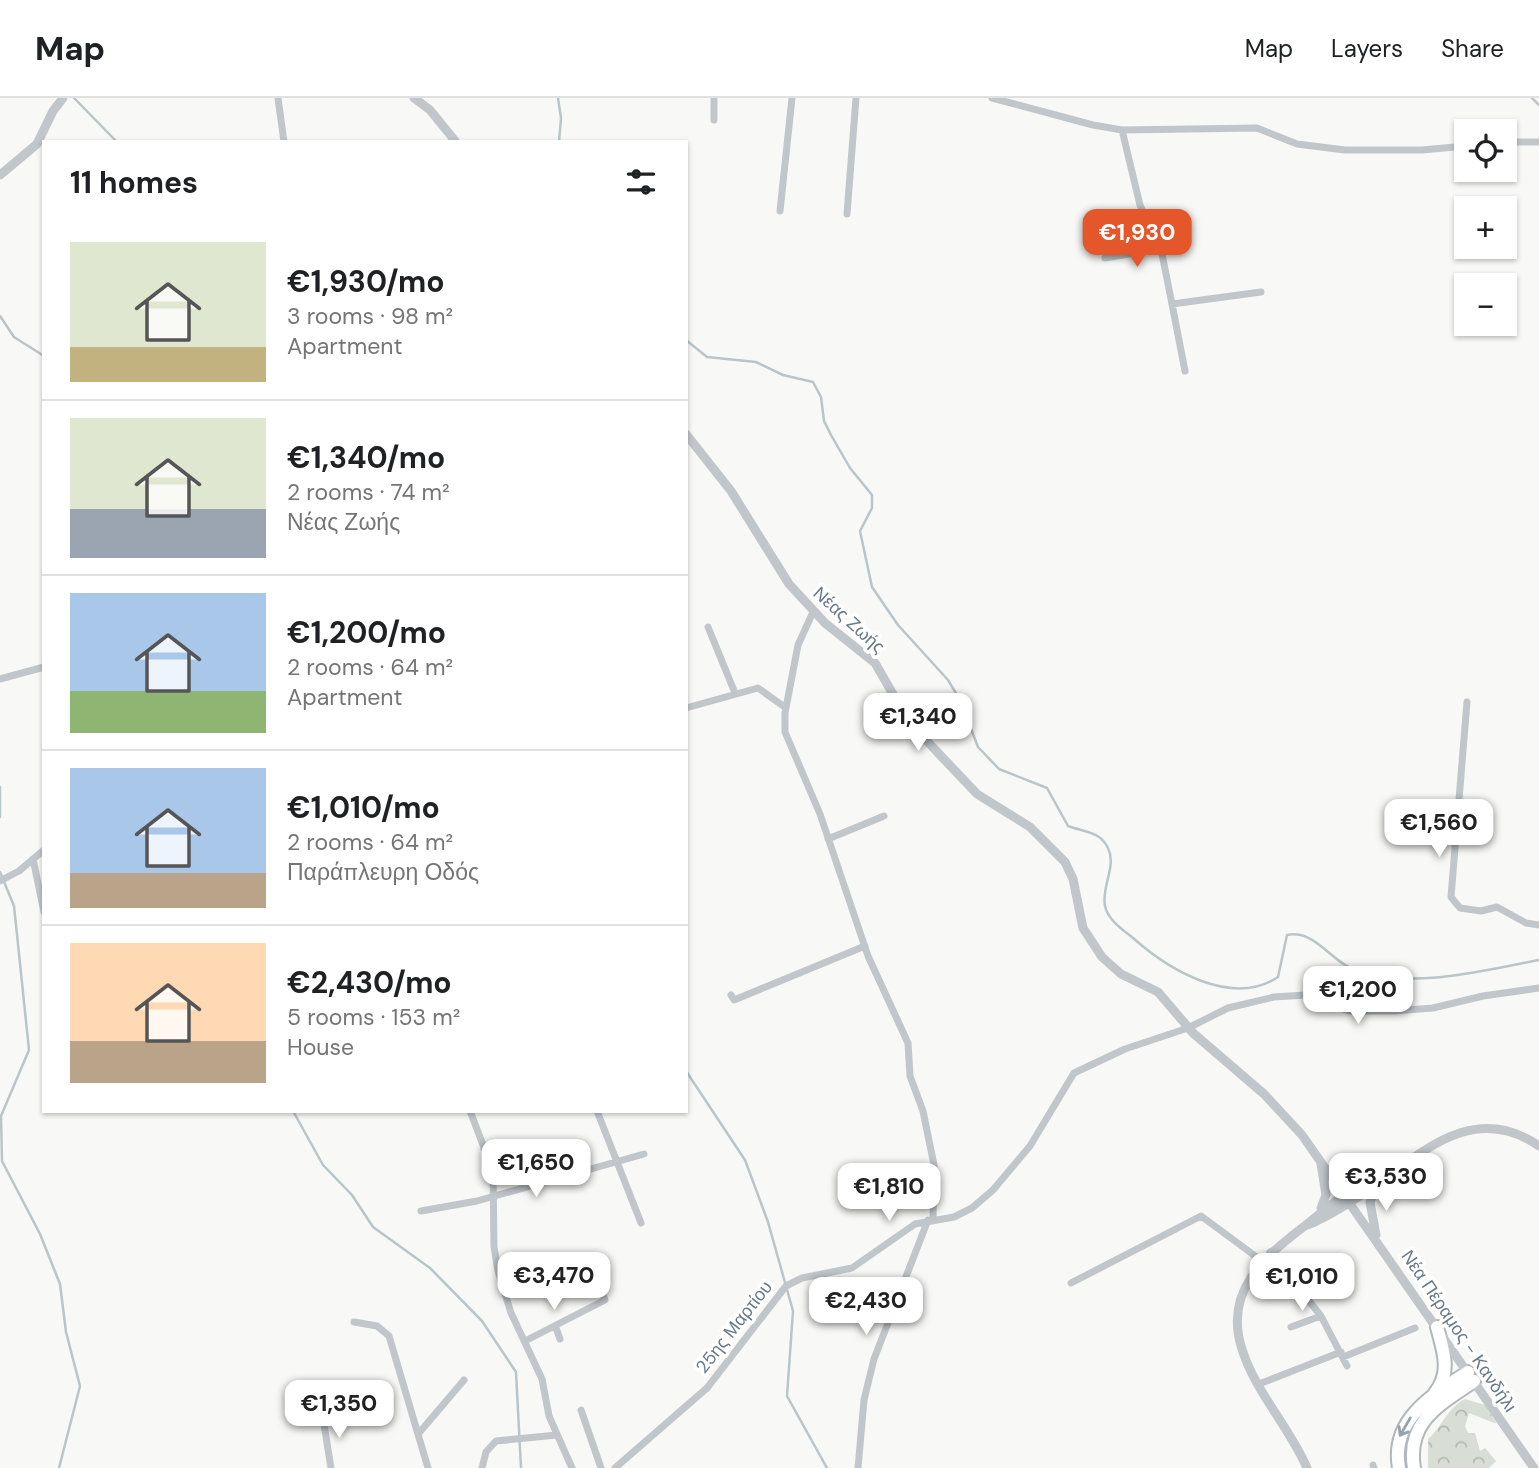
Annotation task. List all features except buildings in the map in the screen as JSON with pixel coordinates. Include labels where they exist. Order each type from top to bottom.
[{"type":"highway","points":[[1399,1468],[1398,1451],[1402,1431],[1433,1395],[1445,1373],[1444,1354],[1437,1326]]},
{"type":"highway","points":[[1433,1395],[1471,1377]]},
{"type":"highway","points":[[1414,1468],[1414,1442],[1424,1418],[1471,1377]]},
{"type":"street","points":[[0,175],[37,144],[53,111],[63,98]]},
{"type":"street","points":[[278,98],[284,140]]},
{"type":"street","points":[[414,98],[430,110],[454,140]]},
{"type":"street","points":[[714,98],[714,120]]},
{"type":"street","points":[[780,211],[793,98]]},
{"type":"street","points":[[847,214],[856,98]]},
{"type":"street","points":[[992,98],[1122,130],[1256,128],[1297,144],[1345,150],[1454,147]]},
{"type":"street","points":[[1122,130],[1140,205],[1159,249],[1185,371]]},
{"type":"street","points":[[1517,142],[1539,142]]},
{"type":"street","points":[[1105,258],[1159,249]]},
{"type":"street","points":[[1172,304],[1261,292]]},
{"type":"street","name":"Νέας Ζωής","points":[[688,436],[732,491],[782,573],[813,612],[875,663],[914,725],[970,787],[1030,827],[1055,851],[1070,871],[1083,928],[1098,952],[1114,969],[1158,992],[1188,1028]]},
{"type":"street","points":[[813,612],[797,645],[786,708],[785,722],[789,743],[828,839],[865,946],[908,1043],[910,1076],[923,1111],[934,1165],[930,1220],[874,1359],[864,1400],[858,1468]]},
{"type":"street","points":[[708,627],[735,693]]},
{"type":"street","points":[[0,679],[42,668]]},
{"type":"street","points":[[688,707],[758,688],[786,708]]},
{"type":"street","points":[[1467,702],[1451,897],[1460,908],[1481,911],[1497,907],[1526,923],[1539,925]]},
{"type":"street","points":[[828,839],[884,816]]},
{"type":"street","points":[[0,881],[19,871],[42,852]]},
{"type":"street","points":[[33,859],[42,902]]},
{"type":"street","points":[[731,995],[734,1000],[865,946]]},
{"type":"street","name":"25ης Μαρτίου","points":[[615,1468],[706,1388],[786,1286],[802,1278],[852,1268],[905,1229],[963,1213],[993,1190],[1030,1146],[1066,1083],[1081,1068],[1125,1049],[1188,1028],[1228,1008],[1274,997],[1306,995],[1349,1011],[1385,1012],[1433,1008],[1483,996],[1539,988]]},
{"type":"street","name":"Νέα Πέραμος - Κανδήλι","points":[[1188,1028],[1264,1094],[1320,1159],[1533,1467]]},
{"type":"street","points":[[471,1113],[491,1161],[495,1259],[512,1313],[542,1379],[549,1416],[572,1468]]},
{"type":"street","points":[[598,1113],[640,1223]]},
{"type":"street","points":[[1303,1227],[1350,1202],[1435,1142],[1461,1131],[1503,1130],[1539,1146]]},
{"type":"street","points":[[421,1211],[494,1196],[644,1154]]},
{"type":"street","points":[[1320,1159],[1326,1195],[1321,1209]]},
{"type":"street","points":[[1307,1468],[1242,1349],[1238,1319],[1245,1287],[1270,1252],[1303,1227],[1321,1209],[1362,1181],[1395,1168]]},
{"type":"street","points":[[1377,1240],[1370,1202],[1380,1182]]},
{"type":"street","points":[[1071,1283],[1201,1216],[1262,1261]]},
{"type":"street","points":[[1270,1252],[1321,1315],[1347,1366]]},
{"type":"street","points":[[525,1341],[556,1328],[604,1300],[601,1292]]},
{"type":"street","points":[[1291,1327],[1321,1315]]},
{"type":"street","points":[[354,1322],[377,1326],[389,1336],[428,1468]]},
{"type":"street","points":[[556,1328],[560,1339]]},
{"type":"street","points":[[1259,1384],[1415,1328]]},
{"type":"street","points":[[419,1433],[464,1380]]},
{"type":"street","points":[[581,1410],[601,1468]]},
{"type":"street","points":[[323,1418],[331,1468]]},
{"type":"street","points":[[482,1468],[486,1452],[496,1441],[557,1436]]},
{"type":"green space","points":[[1465,1399],[1485,1405],[1497,1424],[1469,1413],[1465,1426],[1468,1433],[1475,1433],[1480,1451],[1485,1448],[1496,1461],[1489,1468],[1428,1468],[1428,1439],[1454,1407]]},
{"type":"waterway","points":[[74,98],[115,140]]},
{"type":"waterway","points":[[558,98],[561,118],[559,140]]},
{"type":"waterway","points":[[1532,98],[1539,105]]},
{"type":"waterway","points":[[0,316],[14,337],[42,355]]},
{"type":"waterway","points":[[688,342],[707,357],[756,362],[783,375],[813,382],[821,397],[824,421],[831,435],[850,468],[872,495],[872,508],[860,531],[872,587],[898,625],[948,680],[960,700],[978,747],[999,769],[1047,788],[1068,826],[1091,833],[1105,842],[1111,862],[1105,906],[1116,924],[1147,950],[1201,981],[1240,988],[1260,985],[1278,977],[1287,935],[1297,934],[1315,942],[1348,967],[1379,976],[1448,976],[1539,960]]},
{"type":"waterway","points":[[0,787],[0,817]]},
{"type":"waterway","points":[[0,872],[14,906],[29,1050],[1,1116],[2,1161],[40,1234],[60,1284],[66,1332],[80,1386],[59,1468]]},
{"type":"waterway","points":[[688,1074],[745,1160],[768,1222],[793,1311],[787,1396],[827,1468]]},
{"type":"waterway","points":[[294,1113],[323,1165],[352,1195],[373,1227],[430,1268],[482,1321],[516,1372],[521,1468]]}]
